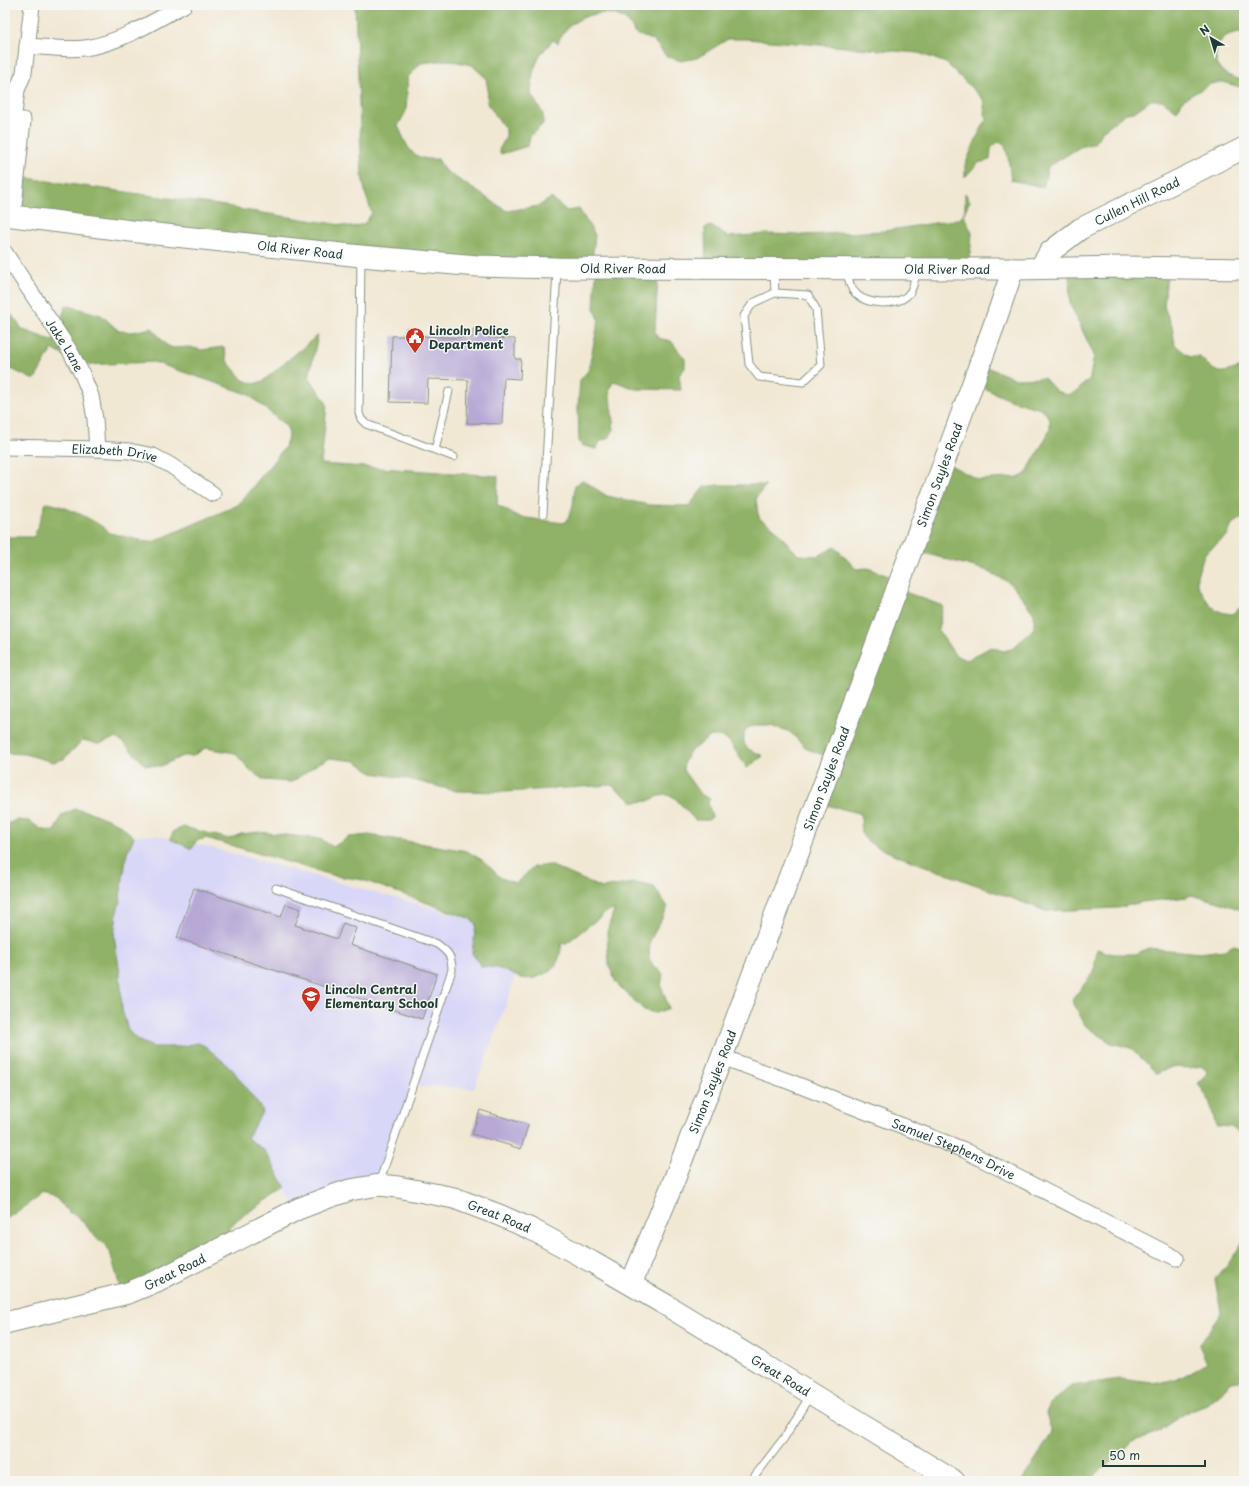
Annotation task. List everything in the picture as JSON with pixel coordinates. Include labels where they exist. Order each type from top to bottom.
[{"type":"street","points":[[9,216],[26,90],[24,73],[32,5]]},
{"type":"street","points":[[27,46],[68,49],[90,47],[113,41],[184,5]]},
{"type":"street","points":[[5,186],[17,90],[24,73]]},
{"type":"street","name":"Cullen Hill Road","points":[[1040,268],[1050,252],[1080,229],[1244,148]]},
{"type":"street","name":"Old River Road","points":[[9,216],[147,233],[361,256],[478,266],[774,269],[1244,269]]},
{"type":"street","name":"Jake Lane","points":[[5,253],[70,351],[82,374],[91,396],[95,419],[97,449]]},
{"type":"street","name":"Simon Sayles Road","points":[[630,1284],[671,1188],[722,1058],[938,479],[994,325],[1012,269]]},
{"type":"street","name":"Elizabeth Drive","points":[[5,447],[97,449],[129,451],[153,456],[170,465],[213,494]]},
{"type":"street","name":"Samuel Stephens Drive","points":[[722,1058],[793,1083],[964,1150],[1176,1258]]},
{"type":"street","name":"Great Road","points":[[5,1323],[128,1293],[158,1281],[298,1209],[350,1190],[379,1185],[454,1198],[531,1229],[630,1284],[954,1481]]},
{"type":"lane","points":[[361,256],[359,413],[361,420],[366,424],[454,457]]},
{"type":"lane","points":[[543,514],[557,268]]},
{"type":"lane","points":[[848,269],[849,284],[855,293],[863,300],[893,303],[902,300],[909,294],[914,285],[916,268]]},
{"type":"lane","points":[[774,269],[775,293]]},
{"type":"lane","points":[[775,293],[808,295],[816,309],[821,365],[803,382],[759,377],[749,364],[744,316],[753,303],[775,293]]},
{"type":"lane","points":[[435,450],[449,391]]},
{"type":"lane","points":[[276,888],[437,944],[445,950],[452,960],[452,970],[379,1185]]},
{"type":"lane","points":[[751,1481],[784,1438],[811,1394]]},
{"type":"shaded area","name":"Lincoln Central Elementary School","points":[[155,835],[205,846],[527,934],[509,997],[474,1089],[435,1086],[412,1088],[379,1185],[298,1209],[203,1072],[147,1050],[124,1025],[107,967],[125,836]]},
{"type":"green space","points":[[355,5],[1244,5],[1244,32],[1226,36],[1220,42],[1216,50],[1217,63],[1221,70],[1230,76],[1243,80],[1243,88],[1223,82],[1210,84],[1183,100],[1177,111],[1162,100],[1151,100],[1134,112],[1126,113],[1102,131],[1095,143],[1080,147],[1048,167],[1043,187],[1011,180],[1006,148],[1004,144],[998,142],[991,148],[990,160],[978,163],[965,177],[965,165],[986,120],[983,99],[946,63],[919,53],[746,39],[728,39],[697,58],[681,61],[666,56],[654,41],[634,33],[629,23],[620,16],[608,13],[596,14],[572,24],[563,32],[558,43],[553,40],[540,55],[533,72],[531,94],[543,114],[543,124],[530,136],[528,146],[501,154],[499,150],[506,137],[506,130],[487,103],[488,90],[486,78],[472,65],[448,60],[421,63],[408,77],[406,111],[398,126],[411,151],[416,155],[421,158],[438,159],[444,170],[507,211],[539,206],[551,198],[567,211],[579,209],[595,235],[591,270],[5,218],[5,175],[232,207],[354,227],[365,223],[372,213],[366,196],[362,176]]},
{"type":"green space","points":[[965,193],[970,201],[965,210]]},
{"type":"green space","points":[[963,214],[972,233],[969,267],[706,268],[705,228],[711,226],[728,237],[766,234],[803,235],[884,231],[960,219]]},
{"type":"green space","points":[[658,272],[655,332],[658,338],[671,341],[685,359],[685,368],[679,375],[681,390],[636,389],[614,381],[609,389],[614,430],[607,439],[601,440],[596,449],[581,445],[579,441],[578,406],[580,380],[588,371],[599,319],[594,308],[596,273]]},
{"type":"green space","points":[[1069,272],[1167,272],[1164,307],[1172,326],[1175,345],[1190,357],[1200,357],[1216,371],[1224,372],[1244,366],[1244,516],[1232,524],[1228,535],[1205,553],[1197,575],[1197,585],[1210,605],[1219,611],[1232,614],[1244,605],[1244,911],[1219,902],[1191,895],[1187,897],[1142,902],[1118,908],[1046,911],[893,854],[866,840],[861,832],[861,819],[859,813],[826,805],[837,760],[807,749],[790,732],[772,725],[753,725],[745,730],[744,741],[746,747],[763,756],[747,768],[729,741],[720,736],[711,736],[689,752],[684,762],[683,770],[700,794],[710,799],[708,802],[712,817],[708,820],[695,820],[674,797],[664,794],[648,801],[634,802],[611,785],[505,792],[456,791],[404,778],[372,773],[356,761],[330,758],[317,764],[292,782],[264,780],[252,772],[235,753],[205,748],[193,756],[182,756],[161,766],[145,765],[125,744],[116,738],[98,744],[83,740],[64,759],[53,762],[25,754],[5,753],[5,537],[34,537],[46,503],[54,504],[80,514],[110,533],[148,542],[155,541],[238,505],[285,447],[289,434],[286,426],[248,394],[154,362],[81,365],[52,349],[35,379],[32,379],[5,366],[5,315],[11,314],[23,330],[54,341],[66,305],[101,315],[119,331],[132,332],[152,328],[166,345],[173,348],[190,347],[201,350],[224,347],[227,361],[243,380],[254,384],[263,381],[318,335],[309,377],[327,404],[321,464],[498,476],[497,505],[519,517],[563,523],[567,521],[573,506],[575,486],[582,480],[607,496],[649,505],[689,506],[704,487],[718,485],[766,485],[756,498],[760,519],[774,528],[798,555],[818,556],[835,547],[856,569],[868,568],[901,581],[902,591],[943,606],[938,630],[955,655],[967,660],[991,647],[1003,651],[1012,649],[1034,628],[1034,614],[1018,592],[1007,581],[985,570],[917,551],[948,464],[979,480],[1020,477],[1026,474],[1050,430],[1050,420],[1044,410],[1010,400],[979,386],[984,366],[1016,379],[1044,378],[1056,391],[1067,395],[1076,392],[1090,378],[1094,355],[1070,304]]},
{"type":"green space","points":[[75,809],[90,812],[119,824],[134,837],[127,853],[120,896],[121,902],[118,907],[114,936],[120,973],[122,1010],[128,1030],[137,1040],[153,1047],[178,1047],[198,1043],[205,1046],[232,1069],[263,1111],[247,1138],[265,1151],[286,1188],[239,1218],[229,1228],[236,1242],[122,1294],[110,1252],[105,1243],[98,1240],[78,1216],[68,1212],[56,1198],[42,1194],[5,1220],[5,825],[16,820],[29,821],[41,829],[54,832],[62,815]]},
{"type":"green space","points":[[184,827],[229,839],[241,834],[259,832],[314,838],[322,840],[333,847],[349,837],[369,835],[467,851],[482,860],[501,878],[516,883],[534,867],[550,865],[602,888],[635,883],[654,887],[668,907],[650,941],[649,958],[654,967],[656,967],[663,974],[661,986],[669,1008],[656,1013],[644,1010],[616,983],[609,965],[607,932],[614,910],[608,911],[565,944],[562,943],[558,962],[553,968],[537,977],[525,979],[497,968],[481,966],[472,953],[476,924],[469,918],[363,880],[332,875],[206,838],[196,841],[192,849],[170,839],[174,831]]},
{"type":"green space","points":[[1234,945],[1244,948],[1244,1136],[1231,1127],[1216,1126],[1209,1100],[1198,1083],[1204,1079],[1207,1071],[1201,1066],[1189,1068],[1171,1067],[1157,1074],[1131,1048],[1111,1043],[1085,1025],[1072,1000],[1094,972],[1097,949],[1112,954],[1136,954],[1148,948],[1200,953],[1225,950]]},
{"type":"green space","points":[[1244,1240],[1244,1380],[1232,1382],[1207,1404],[1190,1410],[1158,1432],[1132,1442],[1117,1457],[1097,1473],[1092,1481],[1022,1481],[1052,1433],[1046,1413],[1050,1404],[1071,1386],[1120,1379],[1151,1383],[1176,1380],[1207,1363],[1199,1345],[1221,1313],[1215,1279],[1227,1266]]},
{"type":"building","points":[[408,329],[420,330],[420,336],[473,338],[473,329],[489,330],[489,338],[515,339],[515,359],[521,359],[520,379],[504,378],[502,424],[467,423],[468,380],[428,379],[427,403],[390,402],[392,336],[408,336]]},
{"type":"building","points":[[194,888],[281,917],[286,904],[301,909],[295,925],[337,939],[343,923],[356,928],[350,945],[437,974],[422,1019],[177,938]]},
{"type":"building","points":[[480,1110],[528,1125],[521,1149],[472,1134]]},
{"type":"place","name":"Lincoln Police Department","points":[[415,354]]},
{"type":"place","name":"Lincoln Central Elementary School","points":[[311,1013]]}]
